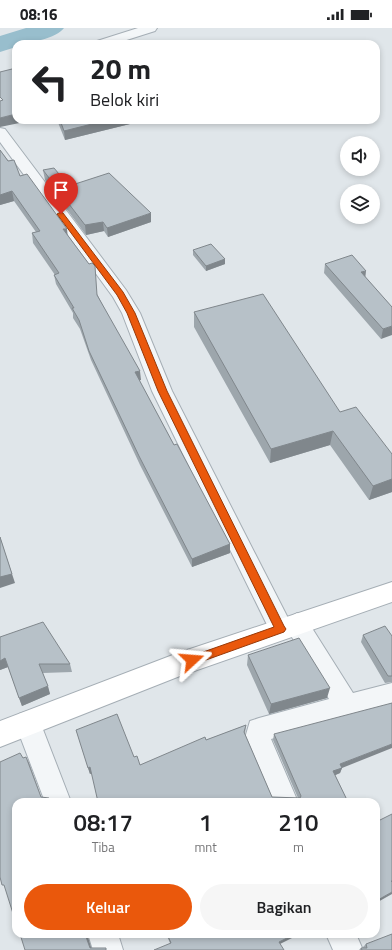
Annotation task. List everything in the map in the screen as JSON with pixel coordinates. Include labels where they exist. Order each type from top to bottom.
[{"type":"main road","points":[[0,734],[178,665],[392,592]]},
{"type":"street","points":[[114,40],[151,28]]},
{"type":"street","points":[[0,132],[120,294],[131,313],[162,391],[289,626],[347,706]]},
{"type":"street","points":[[283,798],[258,738],[258,730],[392,695]]},
{"type":"street","points":[[28,723],[56,798]]},
{"type":"street","points":[[104,938],[108,950]]},
{"type":"street","points":[[343,938],[348,950]]},
{"type":"building","points":[[12,69],[12,115],[0,118],[0,101],[3,100],[0,97],[0,72]]},
{"type":"building","points":[[61,124],[92,124],[64,131]]},
{"type":"building","points":[[0,150],[8,161],[14,160],[20,176],[27,174],[67,229],[63,229],[89,264],[92,263],[95,266],[97,295],[140,371],[135,372],[174,445],[177,444],[230,544],[192,559],[139,456],[89,351],[79,320],[72,308],[74,308],[54,275],[59,273],[32,233],[40,231],[12,191],[0,195]]},
{"type":"building","points":[[54,168],[69,186],[109,173],[151,213],[107,228],[103,222],[85,225],[43,170]]},
{"type":"building","points":[[211,244],[225,259],[206,266],[193,250]]},
{"type":"building","points":[[352,255],[366,271],[361,272],[392,307],[392,326],[383,329],[325,264]]},
{"type":"building","points":[[263,294],[340,412],[356,407],[392,454],[392,479],[373,486],[333,431],[271,449],[194,312]]},
{"type":"building","points":[[0,537],[12,574],[0,577]]},
{"type":"building","points":[[43,622],[70,664],[39,664],[48,686],[19,698],[5,658],[0,661],[0,637]]},
{"type":"building","points":[[385,626],[392,636],[392,676],[388,676],[363,635]]},
{"type":"building","points":[[299,638],[330,688],[271,704],[248,655]]},
{"type":"building","points":[[392,703],[392,744],[340,764],[342,768],[333,771],[346,798],[300,798],[301,796],[274,734]]},
{"type":"building","points":[[117,714],[134,757],[137,756],[140,765],[205,737],[206,740],[246,725],[244,732],[272,797],[300,798],[97,798],[90,767],[88,768],[76,730]]},
{"type":"building","points":[[20,753],[23,758],[26,757],[41,797],[49,798],[12,798],[12,910],[0,877],[0,762]]},
{"type":"building","points":[[392,814],[392,892],[380,899],[380,820]]},
{"type":"building","points":[[392,934],[392,950],[362,950],[361,948],[367,948],[366,944]]},
{"type":"building","points":[[21,938],[86,938],[90,948],[106,948],[106,950],[25,950]]},
{"type":"building","points":[[169,938],[287,938],[279,942],[284,950],[154,950],[171,943]]},
{"type":"waterway","points":[[13,40],[52,28]]},
{"type":"waterway","points":[[0,44],[12,40]]},
{"type":"route","points":[[61,214],[120,294],[131,313],[162,391],[281,629],[192,660]]}]
